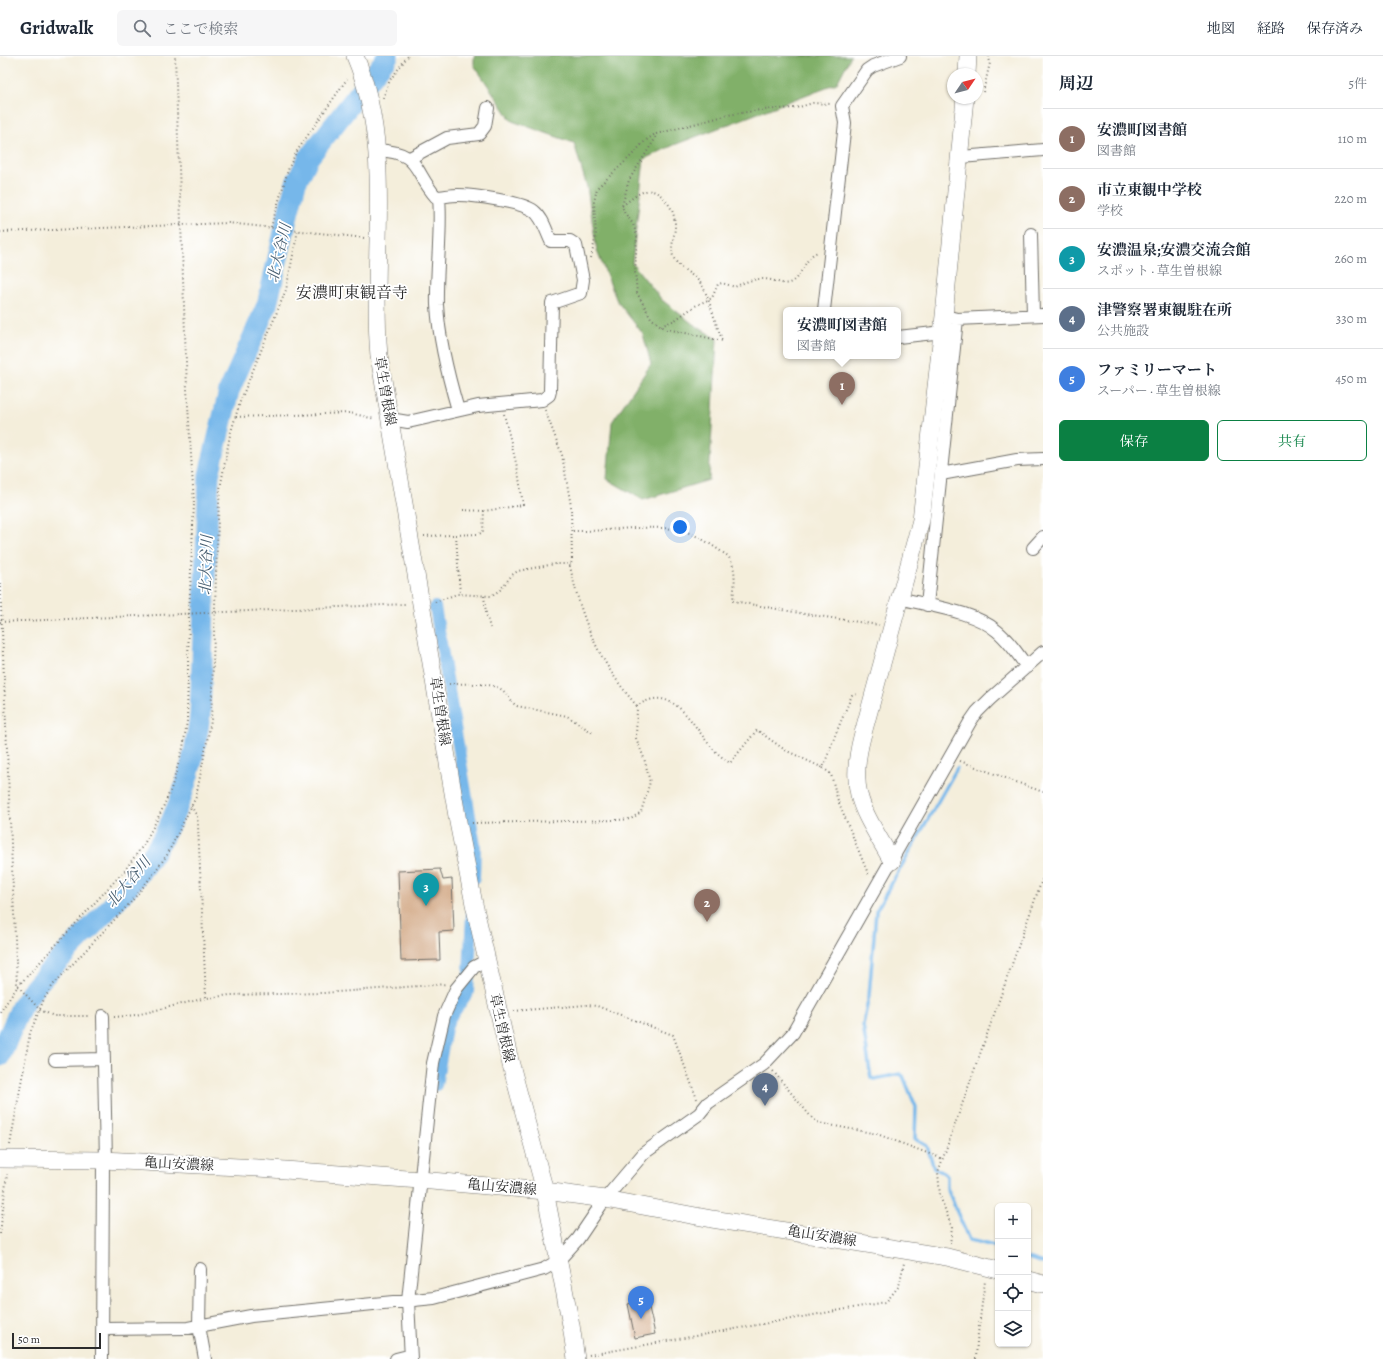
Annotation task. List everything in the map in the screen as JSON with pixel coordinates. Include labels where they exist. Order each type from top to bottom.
[{"type":"main road","points":[[967,68],[968,56]]},
{"type":"main road","name":"草生曽根線","points":[[358,63],[369,104],[379,175],[376,292],[379,356],[459,824],[486,962],[545,1191],[570,1318],[581,1357]]},
{"type":"main road","points":[[892,861],[863,810],[856,780],[858,752],[921,520],[948,322],[965,104]]},
{"type":"main road","name":"亀山安濃線","points":[[6,1159],[105,1161],[258,1168],[545,1191],[605,1199],[946,1256],[992,1268]]},
{"type":"main road","points":[[1031,1281],[1043,1284]]},
{"type":"street","points":[[824,307],[845,123],[842,106],[867,70],[873,66],[900,56]]},
{"type":"street","points":[[410,158],[447,138],[479,134],[485,126],[488,108]]},
{"type":"street","points":[[376,150],[392,151],[410,158],[436,197],[459,195],[478,197],[509,203],[533,210],[538,215],[551,241],[570,241],[576,245],[583,280],[581,293],[552,303],[549,395],[542,400],[458,410],[408,422],[390,419]]},
{"type":"street","points":[[961,157],[1043,150]]},
{"type":"street","points":[[439,197],[439,324],[458,410]]},
{"type":"street","points":[[901,336],[948,322],[1038,315],[1031,234]]},
{"type":"street","points":[[926,605],[941,474],[948,322]]},
{"type":"street","points":[[941,474],[1017,460],[1043,460]]},
{"type":"street","points":[[1034,548],[1043,537]]},
{"type":"street","points":[[899,598],[974,618],[985,623],[1007,641],[1027,667]]},
{"type":"street","points":[[103,1330],[188,1328],[251,1316],[434,1298],[532,1274],[558,1261],[578,1239],[605,1199],[644,1153],[699,1114],[708,1103],[765,1063],[793,1033],[977,712],[1043,652]]},
{"type":"street","points":[[396,1359],[404,1357],[411,1359],[408,1301],[433,1063],[444,1016],[456,988],[474,967],[486,962]]},
{"type":"street","points":[[102,1359],[105,1161],[103,1016]]},
{"type":"street","points":[[55,1060],[104,1059]]},
{"type":"street","points":[[200,1269],[199,1326],[205,1359]]},
{"type":"path","points":[[0,1012],[19,987],[125,870],[144,844],[161,812],[178,769],[187,721],[194,504],[187,389],[176,56]]},
{"type":"path","points":[[369,104],[379,104],[390,80],[408,56]]},
{"type":"path","points":[[983,92],[990,63],[989,56]]},
{"type":"path","points":[[271,227],[289,166],[358,63]]},
{"type":"path","points":[[583,280],[588,270],[596,235],[594,202],[597,188],[630,157],[644,141],[656,134],[728,115],[760,110],[796,108],[813,103],[827,103],[842,106]]},
{"type":"path","points":[[622,206],[646,191],[651,190],[660,193],[668,204],[674,220],[673,256],[680,266],[702,286],[714,321],[723,341],[667,329],[661,326],[651,318],[637,293],[635,272],[637,236],[633,224],[624,212],[622,206],[629,180],[656,139],[656,134]]},
{"type":"path","points":[[0,232],[228,223],[378,239]]},
{"type":"path","points":[[0,1234],[6,1159],[11,1142],[30,1033],[44,999],[53,985],[132,901],[151,877],[166,855],[196,797],[211,721],[220,489],[230,435],[235,418],[286,290],[297,230]]},
{"type":"path","points":[[661,326],[675,320],[695,306],[712,298],[718,284],[722,283],[735,287],[745,281],[769,280],[785,284],[798,277],[816,252],[830,253]]},
{"type":"path","points":[[459,824],[478,822],[617,820],[637,817],[641,812],[650,782],[644,758],[636,738],[637,706],[618,683],[599,653],[577,599],[570,564],[572,561],[573,531],[571,506],[562,455],[542,400]]},
{"type":"path","points":[[463,510],[484,511],[523,505],[518,471],[500,404]]},
{"type":"path","points":[[235,418],[350,413],[377,419],[390,419]]},
{"type":"path","points":[[410,538],[483,532],[484,511]]},
{"type":"path","points":[[573,531],[595,532],[629,529],[671,529],[684,531],[698,537],[730,559],[735,574],[733,601],[805,614],[892,627]]},
{"type":"path","points":[[456,535],[460,594]]},
{"type":"path","points":[[1,622],[422,604],[436,602],[460,594],[484,596],[496,594],[512,574],[518,571],[554,564],[570,564]]},
{"type":"path","points":[[0,583],[19,987],[40,1010],[54,1016],[136,1015],[206,998],[230,995],[323,993],[449,984],[456,988]]},
{"type":"path","points":[[484,596],[490,628]]},
{"type":"path","points":[[436,686],[452,684],[490,685],[502,689],[512,704],[567,716],[593,733]]},
{"type":"path","points":[[823,768],[852,695],[874,695]]},
{"type":"path","points":[[637,706],[647,699],[656,698],[678,706],[688,715],[713,749],[730,763],[757,730],[785,750],[823,768],[831,774],[837,798],[872,885],[877,888]]},
{"type":"path","points":[[950,758],[1043,792]]},
{"type":"path","points":[[192,806],[197,816],[198,825],[206,998]]},
{"type":"path","points":[[946,1256],[952,1236],[952,1228],[940,1196],[938,1172],[1043,877]]},
{"type":"path","points":[[498,1012],[586,1005],[598,1006],[673,1035],[695,1095],[703,1109]]},
{"type":"path","points":[[765,1063],[782,1080],[812,1118],[819,1123],[877,1134],[943,1159]]},
{"type":"path","points":[[581,1357],[886,1302],[899,1286],[906,1250]]},
{"type":"path","points":[[976,1359],[977,1341],[992,1268]]},
{"type":"green space","points":[[474,56],[851,56],[837,83],[674,145],[644,159],[632,263],[662,300],[693,324],[717,339],[709,480],[643,500],[607,479],[612,422],[651,364],[643,334],[617,301],[597,251],[587,187],[574,143],[512,121],[474,65]]},
{"type":"building","points":[[440,869],[443,880],[452,879],[454,931],[439,932],[440,960],[401,961],[398,871]]},
{"type":"building","points":[[647,1299],[655,1334],[635,1338],[628,1304]]},
{"type":"waterway","name":"北大谷川","points":[[0,1056],[21,1007],[34,988],[118,899],[148,861],[169,826],[182,796],[195,747],[200,714],[209,475],[229,391],[267,305],[296,183],[309,157],[388,56]]},
{"type":"waterway","points":[[435,607],[475,846],[474,878]]},
{"type":"waterway","points":[[957,768],[876,911],[869,996],[863,1025],[871,1078],[874,1079],[900,1074],[903,1076],[916,1107],[915,1139],[927,1146],[934,1168],[947,1176],[947,1188],[969,1240],[995,1246]]},
{"type":"waterway","points":[[436,1085],[446,1028],[450,1018],[468,992],[472,914]]},
{"type":"waterway","points":[[1031,1259],[1043,1263]]},
{"type":"place","name":"安濃町図書館","points":[[842,405]]},
{"type":"place","name":"安濃温泉;安濃交流会館","points":[[426,906]]},
{"type":"place","name":"市立東観中学校","points":[[707,922]]},
{"type":"place","name":"津警察署東観駐在所","points":[[765,1106]]},
{"type":"place","name":"ファミリーマート","points":[[641,1319]]},
{"type":"district","name":"安濃町東観音寺","points":[[352,293]]}]
